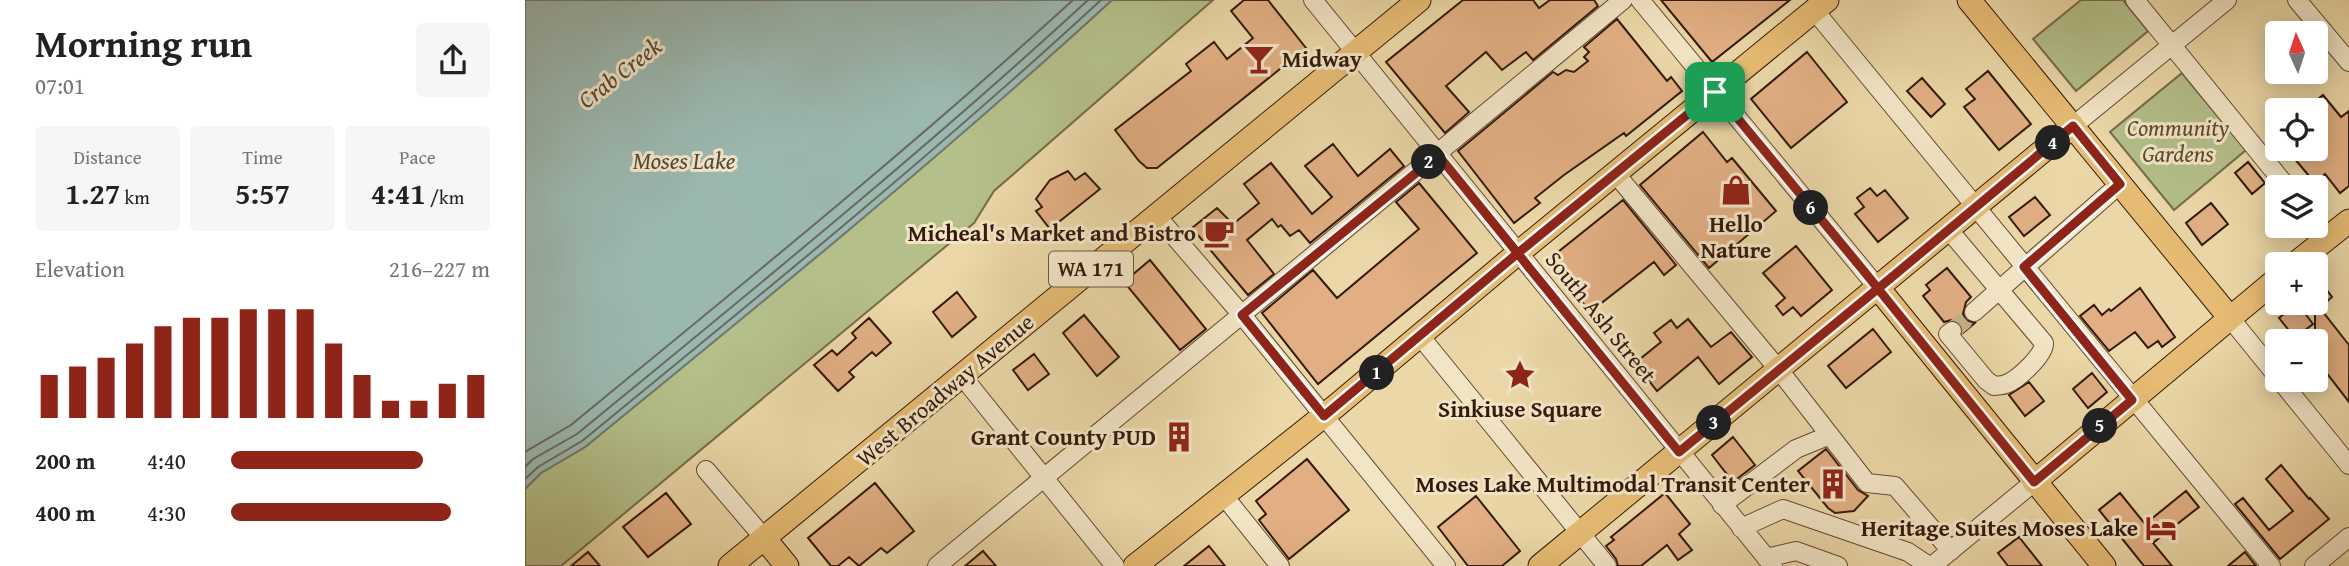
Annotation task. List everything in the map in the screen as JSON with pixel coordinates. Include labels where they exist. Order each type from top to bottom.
[{"type":"main road","name":"West Broadway Avenue","points":[[730,566],[1419,0]]},
{"type":"main road","points":[[1969,0],[2230,318]]},
{"type":"main road","points":[[1135,566],[1324,416],[1820,5]]},
{"type":"main road","points":[[1540,566],[2073,126]]},
{"type":"main road","points":[[2328,228],[2349,221]]},
{"type":"main road","points":[[2304,252],[2315,238]]},
{"type":"main road","points":[[1878,288],[2104,566]]},
{"type":"main road","points":[[2034,482],[2265,289]]},
{"type":"main road","points":[[764,538],[787,566]]},
{"type":"street","name":"South Ash Street","points":[[1313,0],[1769,562]]},
{"type":"street","points":[[937,566],[1623,0]]},
{"type":"street","points":[[1640,0],[1878,288]]},
{"type":"street","points":[[2135,0],[2277,175]]},
{"type":"street","points":[[2073,126],[2227,0]]},
{"type":"street","points":[[2297,0],[2349,62]]},
{"type":"street","points":[[1820,5],[1975,207],[2271,566]]},
{"type":"street","points":[[1615,173],[1779,370],[1867,483],[1895,486],[1951,551]]},
{"type":"street","points":[[1973,312],[2120,184]]},
{"type":"street","points":[[1156,215],[1242,315],[1446,566]]},
{"type":"street","points":[[1948,229],[2044,343],[2045,349],[2040,357],[2007,384],[1994,386],[1948,334],[1952,331]]},
{"type":"street","points":[[2230,318],[2265,362]]},
{"type":"street","points":[[2044,343],[2069,322]]},
{"type":"street","points":[[1420,336],[1607,566]]},
{"type":"street","points":[[962,376],[1115,566]]},
{"type":"street","points":[[2289,392],[2349,465]]},
{"type":"street","points":[[1722,505],[1796,449],[1830,435]]},
{"type":"street","points":[[706,470],[764,538]]},
{"type":"street","points":[[1741,528],[1783,509],[1908,552],[1931,566],[2034,482]]},
{"type":"street","points":[[1224,496],[1280,566]]},
{"type":"street","points":[[2314,566],[2349,537]]},
{"type":"street","points":[[1769,562],[1796,551],[1838,566]]},
{"type":"green space","points":[[1112,0],[1213,0],[994,191],[974,223],[561,566],[525,566],[525,489],[541,473],[585,447],[786,283],[983,115]]},
{"type":"green space","name":"Community Gardens","points":[[2081,0],[2123,0],[2148,31],[2076,91],[2033,39]]},
{"type":"green space","name":"Community Gardens","points":[[2182,73],[2246,150],[2174,210],[2110,132]]},
{"type":"water","name":"Moses Lake","points":[[525,0],[1112,0],[983,115],[786,283],[585,447],[541,473],[525,489]]},
{"type":"building","points":[[1244,0],[1268,0],[1306,48],[1157,168],[1147,168],[1115,130],[1191,71],[1186,64],[1214,42],[1227,59],[1253,38],[1231,11]]},
{"type":"building","points":[[1463,0],[1533,0],[1539,8],[1550,0],[1594,0],[1598,6],[1533,60],[1526,52],[1502,70],[1486,52],[1446,86],[1469,112],[1445,133],[1386,62]]},
{"type":"building","points":[[1661,0],[1790,0],[1712,62]]},
{"type":"building","points":[[1617,19],[1667,81],[1671,77],[1682,91],[1626,136],[1624,133],[1564,175],[1535,198],[1540,203],[1514,223],[1458,151],[1553,72],[1558,75],[1566,70],[1574,72],[1588,61],[1584,57],[1589,52],[1584,47]]},
{"type":"building","points":[[1807,52],[1847,102],[1791,148],[1751,99]]},
{"type":"building","points":[[1988,71],[2031,124],[1999,150],[1964,107],[1975,99],[1966,89]]},
{"type":"building","points":[[1922,78],[1945,104],[1931,117],[1907,91]]},
{"type":"building","points":[[2328,101],[2341,117],[2349,111],[2349,186],[2340,193],[2328,175],[2308,175],[2296,161],[2328,161]]},
{"type":"building","points":[[1703,132],[1727,162],[1732,158],[1776,211],[1709,268],[1640,185]]},
{"type":"building","points":[[1333,144],[1358,176],[1390,149],[1404,166],[1310,243],[1299,230],[1290,236],[1272,219],[1247,240],[1274,274],[1248,295],[1192,228],[1217,208],[1233,224],[1259,203],[1244,184],[1271,163],[1312,214],[1332,197],[1305,166]]},
{"type":"building","points":[[2248,162],[2265,183],[2252,194],[2235,173]]},
{"type":"building","points":[[1068,171],[1075,180],[1085,173],[1100,189],[1050,229],[1036,211],[1042,207],[1036,199],[1050,180]]},
{"type":"building","points":[[1419,183],[1477,253],[1318,384],[1262,313],[1313,270],[1337,298],[1419,229],[1396,202]]},
{"type":"building","points":[[1870,188],[1877,196],[1885,190],[1908,218],[1878,242],[1855,214],[1864,207],[1857,198]]},
{"type":"building","points":[[2035,197],[2050,215],[2024,236],[2009,217]]},
{"type":"building","points":[[1623,200],[1676,265],[1664,275],[1654,262],[1590,312],[1548,260]]},
{"type":"building","points":[[2211,203],[2228,224],[2202,245],[2186,223]]},
{"type":"building","points":[[1796,246],[1832,290],[1801,316],[1793,307],[1783,315],[1776,306],[1785,298],[1763,273]]},
{"type":"building","points":[[1150,260],[1206,329],[1180,350],[1124,282]]},
{"type":"building","points":[[1947,268],[1971,297],[1966,302],[1963,314],[1966,320],[1975,323],[1963,333],[1961,324],[1951,320],[1944,322],[1923,296],[1930,290],[1926,285]]},
{"type":"building","points":[[2140,288],[2175,337],[2162,347],[2158,341],[2148,348],[2135,332],[2109,351],[2080,316],[2094,305],[2102,315],[2109,309],[2111,311]]},
{"type":"building","points":[[957,292],[976,317],[952,337],[933,312]]},
{"type":"building","points":[[1084,315],[1119,357],[1097,376],[1063,333]]},
{"type":"building","points":[[2283,315],[2306,315],[2313,324],[2307,329],[2288,329],[2279,318]]},
{"type":"building","points":[[2315,315],[2325,315],[2349,345],[2349,402],[2328,375],[2328,329],[2315,329]]},
{"type":"building","points":[[869,318],[891,343],[876,356],[872,352],[849,372],[854,377],[838,391],[814,365],[832,350],[837,355],[856,338],[852,333]]},
{"type":"building","points":[[1688,319],[1711,347],[1731,332],[1752,357],[1719,384],[1698,357],[1657,391],[1635,363],[1661,342],[1654,333],[1671,320],[1677,328]]},
{"type":"building","points":[[1873,329],[1891,352],[1846,388],[1828,366]]},
{"type":"building","points":[[1034,354],[1049,374],[1028,390],[1013,370]]},
{"type":"building","points":[[2092,373],[2107,392],[2088,408],[2073,389]]},
{"type":"building","points":[[2029,382],[2044,401],[2025,416],[2009,395]]},
{"type":"building","points":[[1733,437],[1755,465],[1733,482],[1712,455]]},
{"type":"building","name":"Moses Lake Multimodal Transit Center","points":[[1826,449],[1858,490],[1868,496],[1854,511],[1835,513],[1828,508],[1798,471]]},
{"type":"building","points":[[1307,459],[1349,510],[1289,559],[1259,520],[1266,514],[1256,501]]},
{"type":"building","points":[[2281,465],[2329,519],[2280,559],[2235,504],[2243,498],[2269,530],[2293,511],[2266,479]]},
{"type":"building","points":[[875,483],[914,531],[887,553],[881,548],[859,566],[849,557],[838,566],[831,566],[808,538]]},
{"type":"building","points":[[2186,491],[2199,507],[2153,543],[2172,566],[2144,566],[2099,510],[2120,493],[2145,524]]},
{"type":"building","points":[[666,493],[691,524],[648,557],[623,527]]},
{"type":"building","points":[[1665,493],[1690,524],[1679,534],[1692,550],[1678,560],[1667,545],[1641,566],[1618,566],[1606,546],[1614,540],[1611,537]]},
{"type":"building","points":[[1476,496],[1520,551],[1502,566],[1468,566],[1438,527]]},
{"type":"building","points":[[2019,537],[2042,566],[2008,566],[1998,553]]},
{"type":"building","points":[[1209,546],[1225,566],[1184,566]]},
{"type":"building","points":[[983,551],[996,566],[965,566]]},
{"type":"building","points":[[588,552],[600,566],[571,566]]},
{"type":"building","points":[[2245,552],[2256,566],[2228,566]]},
{"type":"tunnel","points":[[1952,331],[1974,312]]},
{"type":"place","name":"Midway","points":[[1259,59]]},
{"type":"place","name":"Hello Nature","points":[[1736,190]]},
{"type":"place","name":"Micheal's Market and Bistro","points":[[1219,233]]},
{"type":"place","name":"Sinkiuse Square","points":[[1520,375]]},
{"type":"place","name":"Grant County PUD","points":[[1179,437]]},
{"type":"place","name":"Moses Lake Multimodal Transit Center","points":[[1833,484]]},
{"type":"place","name":"Heritage Suites Moses Lake","points":[[2161,528]]},
{"type":"route","points":[[1715,92],[1518,253],[1324,416],[1242,315],[1438,155],[1504,237],[1518,253],[1679,452],[1878,288],[1892,277],[2073,126],[2120,184],[2024,267],[2132,400],[2034,482],[1878,288],[1715,92]]},
{"type":"water label","name":"Crab Creek","points":[[620,73]]}]
